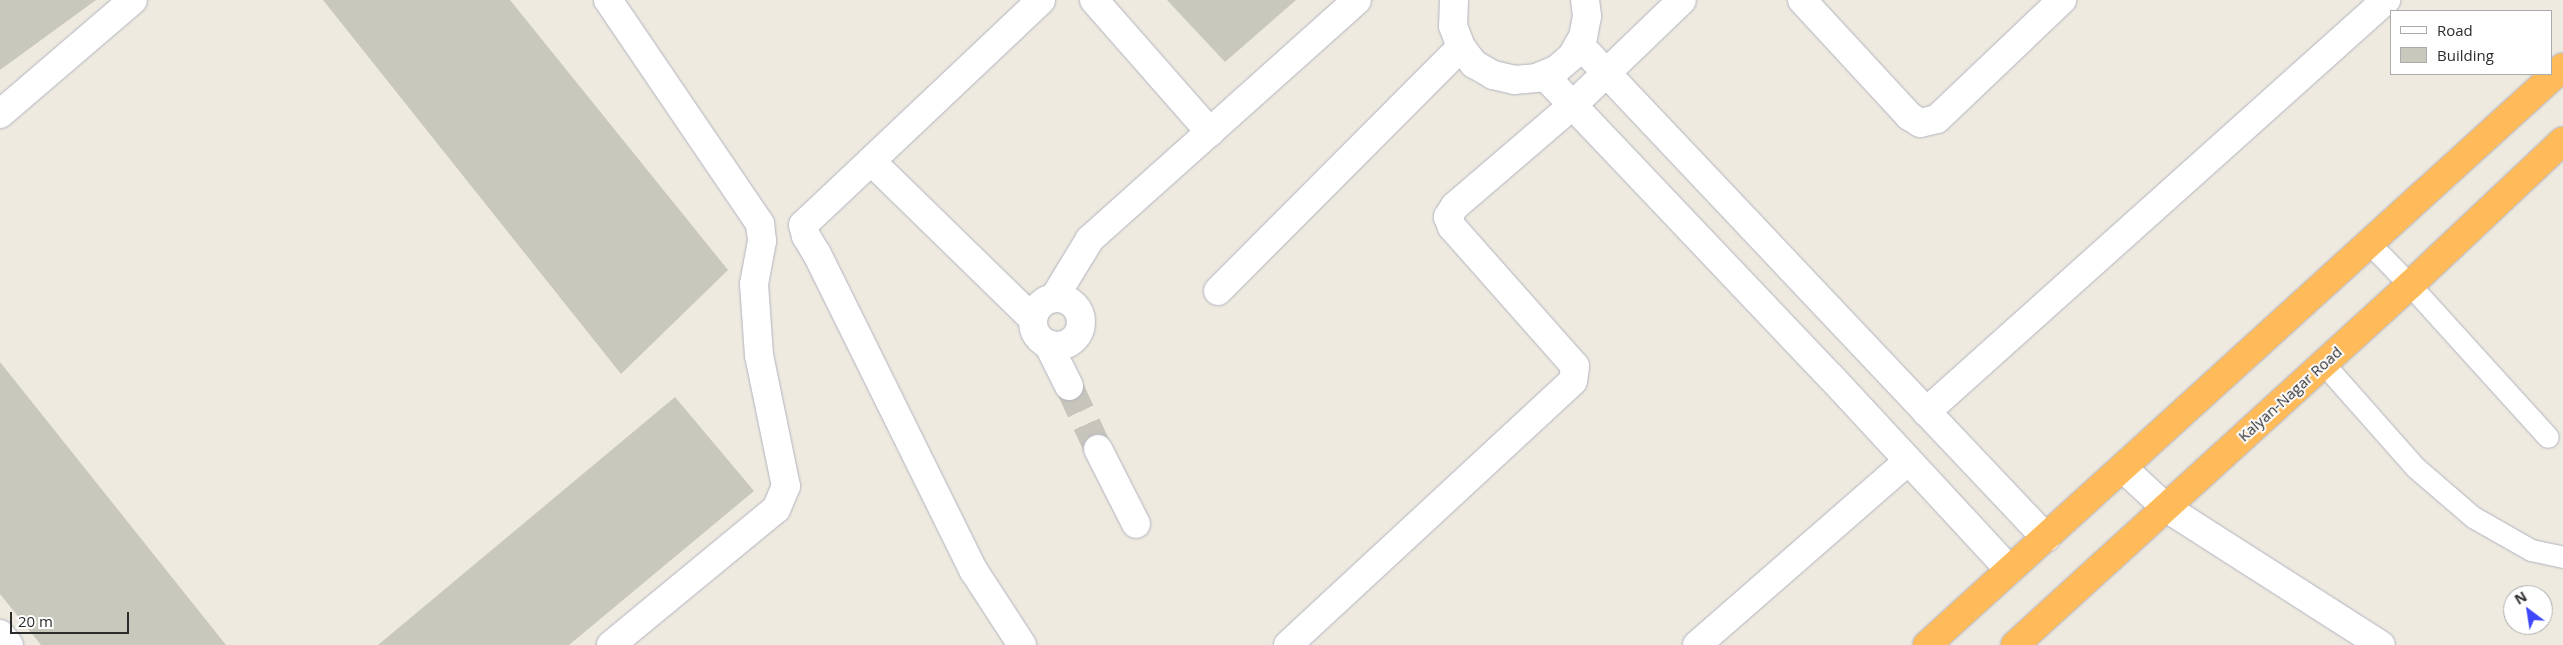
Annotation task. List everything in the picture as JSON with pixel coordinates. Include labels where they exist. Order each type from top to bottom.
[{"type":"highway","points":[[1927,645],[2563,67]]},
{"type":"highway","name":"Kalyan-Nagar Road","points":[[2015,645],[2561,146]]},
{"type":"street","points":[[0,114],[133,0]]},
{"type":"street","points":[[608,0],[760,224],[762,242],[754,284],[759,355],[786,486],[776,510],[611,645]]},
{"type":"street","points":[[1022,645],[974,571],[817,254],[806,236],[803,225],[1042,0]]},
{"type":"street","points":[[1094,0],[1210,132]]},
{"type":"street","points":[[1033,319],[1040,305],[1054,298],[1069,270],[1090,239],[1357,0]]},
{"type":"street","points":[[1454,0],[1453,26],[1461,47],[1474,64],[1493,75],[1514,80],[1536,78],[1556,70],[1566,61],[1583,37],[1587,16],[1585,0]]},
{"type":"street","points":[[1288,645],[1573,382],[1575,366],[1452,227],[1448,217],[1455,206],[1573,104],[1682,0]]},
{"type":"street","points":[[1802,0],[1909,116],[1920,122],[1937,119],[2062,0]]},
{"type":"street","points":[[1926,412],[2386,0]]},
{"type":"street","points":[[1579,44],[2046,538]]},
{"type":"street","points":[[1218,291],[1461,47]]},
{"type":"street","points":[[1544,75],[1831,376],[2010,570]]},
{"type":"street","points":[[871,161],[1033,319],[1036,335],[1048,344],[1056,346],[1071,342],[1080,328],[1079,313],[1075,307],[1069,302],[1054,298]]},
{"type":"street","points":[[1048,344],[1069,386]]},
{"type":"street","points":[[1098,449],[1136,524]]},
{"type":"street","points":[[1697,645],[1908,461]]},
{"type":"street","points":[[2123,468],[2165,507],[2381,645]]},
{"type":"street","points":[[0,634],[9,645]]},
{"type":"lane","points":[[2370,244],[2410,285],[2548,437]]},
{"type":"lane","points":[[2323,363],[2416,468],[2473,517],[2530,550],[2563,557]]},
{"type":"building","points":[[0,0],[96,0],[0,70]]},
{"type":"building","points":[[323,0],[510,0],[728,270],[621,374]]},
{"type":"building","points":[[1167,0],[1296,0],[1225,62]]},
{"type":"building","points":[[0,362],[226,645],[41,645],[0,594]]},
{"type":"building","points":[[675,397],[754,491],[569,645],[378,645]]},
{"type":"tunnel","points":[[1069,386],[1098,449]]}]
